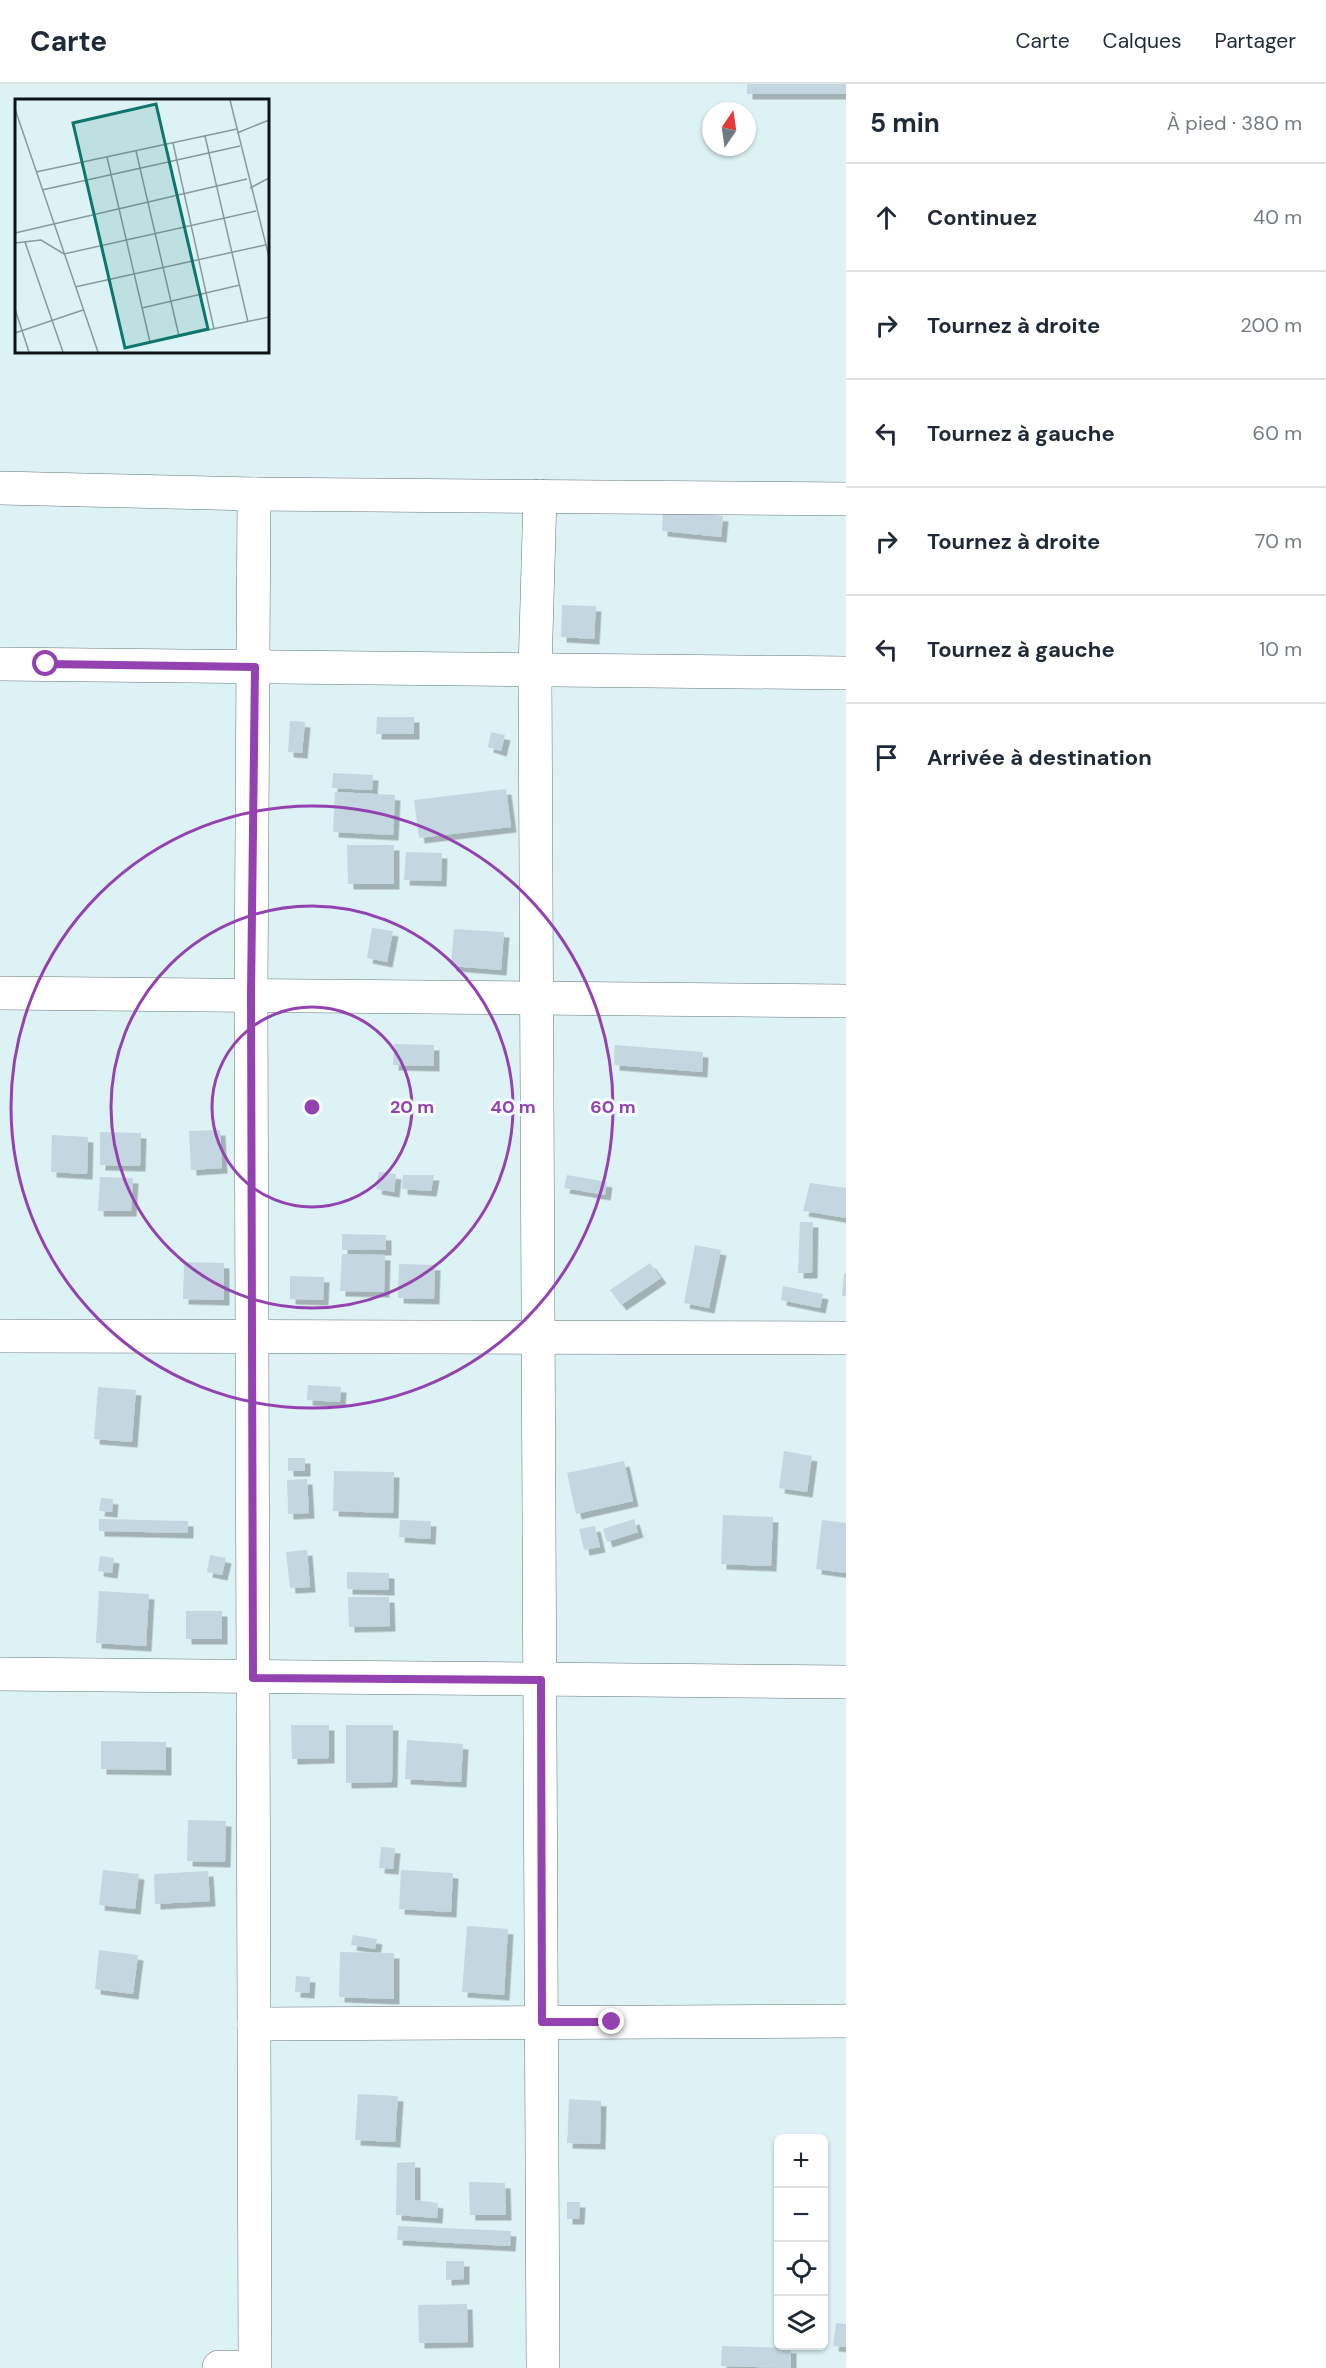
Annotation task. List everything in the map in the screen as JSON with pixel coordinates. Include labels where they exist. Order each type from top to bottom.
[{"type":"street","points":[[0,488],[254,494],[846,499]]},
{"type":"street","points":[[219,2367],[254,2368],[251,994],[255,667],[254,494]]},
{"type":"street","points":[[540,496],[536,670],[543,2368]]},
{"type":"street","points":[[0,664],[846,673]]},
{"type":"street","points":[[0,993],[846,1001]]},
{"type":"street","points":[[0,1336],[846,1338]]},
{"type":"street","points":[[0,1674],[846,1682]]},
{"type":"street","points":[[254,2024],[846,2021]]},
{"type":"building","points":[[747,84],[846,84],[846,94],[747,94]]},
{"type":"building","points":[[663,511],[723,516],[721,537],[662,531]]},
{"type":"building","points":[[562,605],[596,606],[594,639],[561,637]]},
{"type":"building","points":[[377,717],[414,717],[414,734],[376,734]]},
{"type":"building","points":[[290,721],[305,722],[302,753],[288,752]]},
{"type":"building","points":[[491,732],[505,735],[501,751],[488,747]]},
{"type":"building","points":[[333,773],[373,775],[372,790],[332,788]]},
{"type":"building","points":[[506,789],[511,827],[419,838],[414,800]]},
{"type":"building","points":[[335,792],[395,795],[393,835],[333,832]]},
{"type":"building","points":[[347,845],[394,845],[394,884],[348,884]]},
{"type":"building","points":[[406,852],[442,853],[441,881],[404,880]]},
{"type":"building","points":[[372,928],[393,931],[387,962],[367,958]]},
{"type":"building","points":[[454,929],[504,932],[501,970],[451,966]]},
{"type":"building","points":[[394,1044],[434,1045],[434,1066],[393,1065]]},
{"type":"building","points":[[615,1045],[703,1052],[702,1072],[614,1065]]},
{"type":"building","points":[[220,1130],[222,1168],[191,1170],[189,1131]]},
{"type":"building","points":[[100,1132],[141,1133],[140,1166],[100,1165]]},
{"type":"building","points":[[52,1135],[88,1137],[87,1174],[51,1172]]},
{"type":"building","points":[[379,1172],[396,1174],[394,1192],[376,1189]]},
{"type":"building","points":[[403,1175],[434,1175],[431,1191],[402,1189]]},
{"type":"building","points":[[567,1175],[607,1182],[605,1195],[564,1188]]},
{"type":"building","points":[[100,1177],[133,1178],[131,1211],[98,1211]]},
{"type":"building","points":[[810,1183],[846,1188],[846,1218],[803,1211]]},
{"type":"building","points":[[800,1222],[813,1222],[812,1273],[798,1273]]},
{"type":"building","points":[[342,1234],[386,1235],[386,1250],[342,1250]]},
{"type":"building","points":[[695,1245],[721,1250],[709,1308],[684,1303]]},
{"type":"building","points":[[342,1254],[385,1255],[384,1292],[340,1291]]},
{"type":"building","points":[[184,1262],[224,1263],[224,1300],[183,1299]]},
{"type":"building","points":[[650,1263],[661,1278],[621,1305],[610,1290]]},
{"type":"building","points":[[399,1264],[435,1265],[434,1299],[398,1298]]},
{"type":"building","points":[[844,1273],[846,1273],[846,1296],[842,1296]]},
{"type":"building","points":[[290,1276],[324,1277],[323,1300],[290,1299]]},
{"type":"building","points":[[783,1286],[823,1294],[820,1308],[781,1300]]},
{"type":"building","points":[[308,1385],[341,1387],[340,1402],[307,1400]]},
{"type":"building","points":[[98,1387],[136,1390],[132,1442],[94,1439]]},
{"type":"building","points":[[784,1451],[812,1456],[807,1492],[779,1488]]},
{"type":"building","points":[[288,1458],[305,1458],[305,1471],[288,1471]]},
{"type":"building","points":[[624,1461],[633,1501],[576,1514],[567,1473]]},
{"type":"building","points":[[334,1471],[394,1472],[393,1513],[333,1511]]},
{"type":"building","points":[[307,1479],[309,1513],[288,1514],[287,1480]]},
{"type":"building","points":[[101,1498],[113,1499],[112,1512],[99,1511]]},
{"type":"building","points":[[723,1515],[773,1517],[771,1566],[721,1564]]},
{"type":"building","points":[[99,1519],[188,1521],[188,1533],[99,1531]]},
{"type":"building","points":[[634,1519],[638,1532],[607,1542],[603,1529]]},
{"type":"building","points":[[400,1520],[431,1521],[430,1539],[399,1537]]},
{"type":"building","points":[[822,1520],[846,1523],[846,1573],[816,1569]]},
{"type":"building","points":[[595,1526],[600,1547],[584,1550],[579,1529]]},
{"type":"building","points":[[307,1550],[310,1587],[290,1588],[286,1552]]},
{"type":"building","points":[[210,1555],[226,1558],[222,1575],[207,1572]]},
{"type":"building","points":[[100,1556],[114,1558],[112,1573],[98,1571]]},
{"type":"building","points":[[347,1572],[389,1573],[389,1590],[347,1589]]},
{"type":"building","points":[[99,1591],[149,1594],[146,1646],[96,1643]]},
{"type":"building","points":[[348,1597],[389,1597],[390,1626],[349,1627]]},
{"type":"building","points":[[186,1611],[222,1611],[222,1639],[186,1639]]},
{"type":"building","points":[[291,1725],[329,1725],[329,1758],[292,1759]]},
{"type":"building","points":[[346,1725],[393,1725],[392,1782],[346,1783]]},
{"type":"building","points":[[407,1740],[463,1744],[461,1782],[405,1779]]},
{"type":"building","points":[[101,1741],[166,1742],[166,1770],[101,1769]]},
{"type":"building","points":[[188,1820],[226,1821],[225,1862],[187,1861]]},
{"type":"building","points":[[381,1847],[395,1848],[393,1869],[379,1868]]},
{"type":"building","points":[[103,1870],[139,1874],[135,1909],[99,1905]]},
{"type":"building","points":[[401,1870],[453,1873],[451,1912],[399,1909]]},
{"type":"building","points":[[208,1871],[210,1901],[155,1904],[154,1874]]},
{"type":"building","points":[[467,1926],[508,1929],[504,1995],[462,1992]]},
{"type":"building","points":[[353,1935],[377,1939],[375,1949],[351,1945]]},
{"type":"building","points":[[99,1950],[138,1955],[133,1994],[95,1989]]},
{"type":"building","points":[[340,1952],[394,1953],[394,1999],[339,1997]]},
{"type":"building","points":[[296,1976],[310,1977],[309,1993],[295,1992]]},
{"type":"building","points":[[358,2094],[398,2096],[395,2142],[355,2140]]},
{"type":"building","points":[[569,2099],[601,2101],[600,2144],[567,2143]]},
{"type":"building","points":[[415,2162],[415,2200],[438,2203],[437,2218],[396,2215],[397,2163]]},
{"type":"building","points":[[469,2182],[505,2183],[506,2215],[470,2215]]},
{"type":"building","points":[[567,2202],[580,2202],[579,2219],[567,2219]]},
{"type":"building","points":[[398,2226],[511,2231],[510,2246],[397,2240]]},
{"type":"building","points":[[446,2261],[464,2261],[464,2279],[446,2280]]},
{"type":"building","points":[[467,2304],[468,2342],[419,2343],[418,2305]]},
{"type":"building","points":[[836,2323],[846,2324],[846,2347],[833,2346]]},
{"type":"building","points":[[722,2346],[791,2350],[791,2368],[721,2366]]},
{"type":"route","points":[[46,664],[255,667],[251,994],[253,1678],[541,1680],[542,2022],[612,2022]]}]
